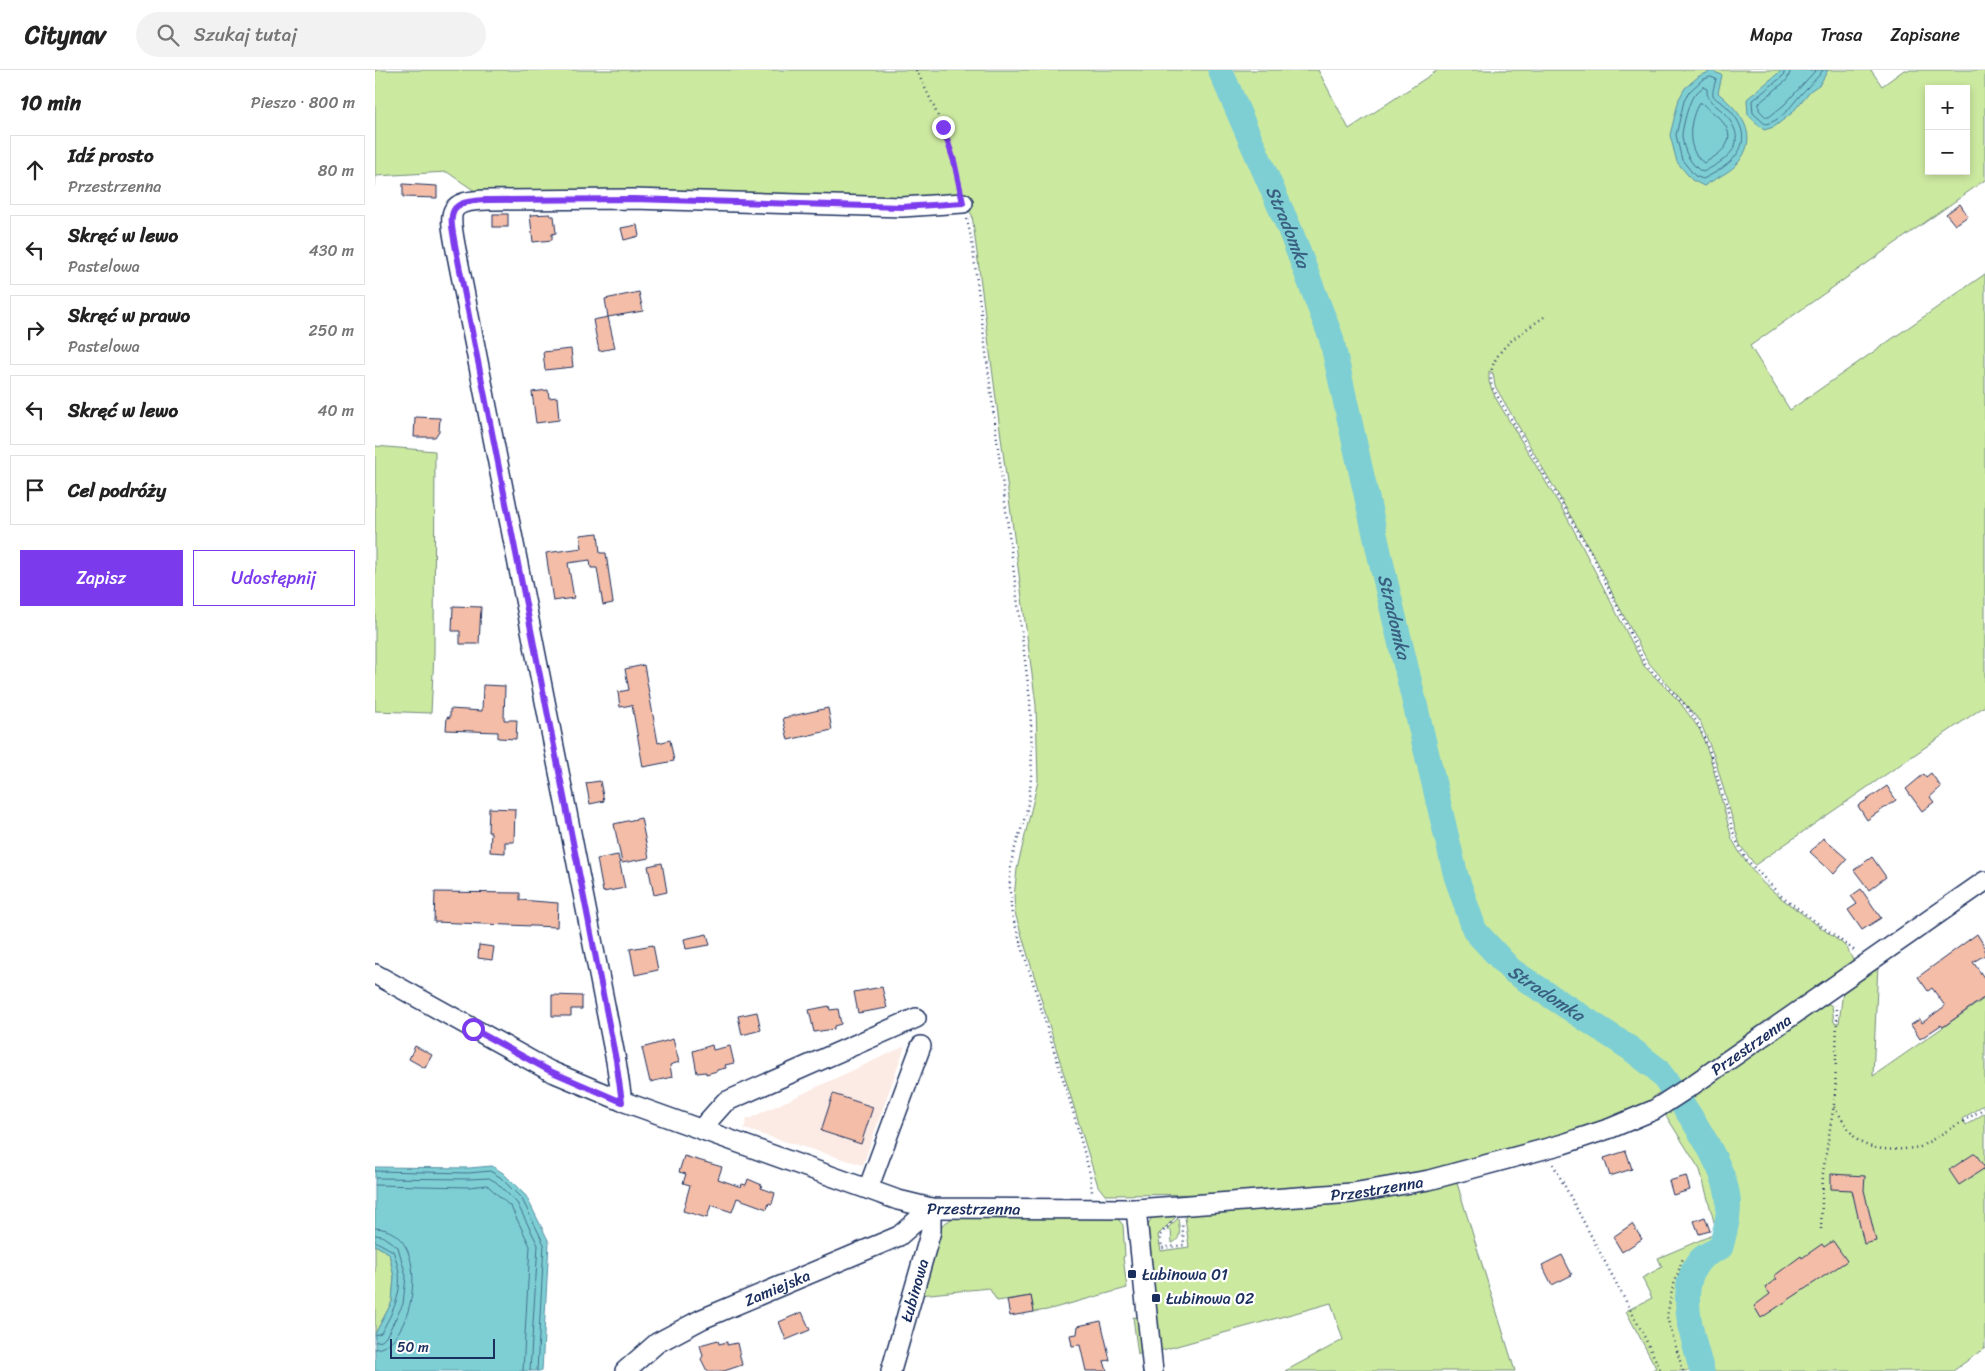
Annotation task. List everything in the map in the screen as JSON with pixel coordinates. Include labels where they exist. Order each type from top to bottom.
[{"type":"street","points":[[622,1102],[615,1051],[454,242],[451,214],[456,206],[467,200],[633,199],[902,207],[963,203]]},
{"type":"street","name":"Przestrzenna","points":[[375,974],[550,1071],[622,1102],[898,1200],[931,1208],[1136,1209],[1352,1193],[1429,1180],[1611,1128],[1654,1110],[1695,1084],[1985,881]]},
{"type":"street","points":[[701,1129],[725,1102],[916,1018]]},
{"type":"street","points":[[868,1189],[921,1046]]},
{"type":"street","name":"Zamiejska","points":[[625,1371],[657,1344],[702,1319],[899,1236],[931,1208]]},
{"type":"street","name":"Łubinowa","points":[[891,1371],[931,1231],[931,1208]]},
{"type":"street","points":[[1136,1209],[1153,1371]]},
{"type":"path","points":[[916,70],[943,127],[954,161],[972,242],[1030,700],[1031,784],[1028,804],[1011,864],[1009,887],[1012,915],[1073,1111],[1090,1174],[1094,1209]]},
{"type":"path","points":[[1544,317],[1510,342],[1497,356],[1491,368],[1492,387],[1593,556],[1645,664],[1687,708],[1699,726],[1711,752],[1735,838],[1746,859],[1780,895],[1869,962]]},
{"type":"path","points":[[1821,1229],[1823,1172],[1834,1107],[1837,1016],[1834,1000],[1829,989]]},
{"type":"path","points":[[1834,1107],[1859,1141],[1875,1147],[1908,1148],[1920,1146],[1985,1108]]},
{"type":"path","points":[[1546,1148],[1661,1371]]},
{"type":"path","points":[[1179,1206],[1184,1245],[1162,1248],[1160,1236],[1177,1217],[1179,1206]]},
{"type":"path","points":[[1683,1258],[1672,1290],[1667,1318],[1683,1371]]},
{"type":"shaded area","points":[[905,1046],[863,1165],[744,1129],[746,1120]]},
{"type":"green space","points":[[375,70],[1318,70],[1349,129],[1438,70],[1871,70],[1882,86],[1904,70],[1985,70],[1985,180],[1750,346],[1790,410],[1985,274],[1985,706],[1755,865],[1740,845],[1714,756],[1700,721],[1648,662],[1598,563],[1495,386],[1493,373],[1489,371],[1489,382],[1495,397],[1568,519],[1644,666],[1679,701],[1700,730],[1710,757],[1732,839],[1741,855],[1763,883],[1843,944],[1853,960],[1852,963],[1720,1057],[1654,1096],[1655,1098],[1636,1109],[1564,1134],[1441,1168],[1396,1177],[1322,1187],[1231,1194],[1105,1195],[1098,1186],[1015,913],[1014,897],[1017,869],[1038,781],[1036,705],[972,215],[963,203],[488,200],[447,172],[376,176],[375,186]]},
{"type":"green space","points":[[375,446],[435,451],[434,653],[431,713],[375,711]]},
{"type":"green space","points":[[1878,964],[1873,1076],[1985,998],[1985,1104],[1962,1119],[1966,1125],[1985,1113],[1985,1348],[1953,1371],[1650,1371],[1656,1368],[1626,1311],[1652,1298],[1642,1278],[1662,1267],[1658,1258],[1717,1233],[1700,1170],[1665,1114],[1698,1093],[1697,1090],[1821,1004],[1832,1006],[1834,1022],[1839,1023],[1843,991]]},
{"type":"green space","points":[[1456,1180],[1515,1371],[1285,1371],[1343,1340],[1331,1303],[1159,1351],[1147,1227],[1152,1217],[1172,1211],[1176,1217],[1158,1235],[1161,1251],[1189,1247],[1185,1217],[1190,1211]]},
{"type":"green space","points":[[1115,1215],[1123,1225],[1125,1256],[1123,1257],[1127,1288],[1034,1312],[1031,1296],[997,1301],[989,1288],[920,1295],[942,1225],[956,1216]]},
{"type":"green space","points":[[1178,1218],[1179,1236],[1172,1243],[1171,1230],[1166,1230]]},
{"type":"green space","points":[[375,1245],[389,1253],[394,1277],[392,1302],[375,1334]]},
{"type":"green space","points":[[1133,1317],[1139,1318],[1142,1352],[1138,1355]]},
{"type":"water","points":[[1782,70],[1828,70],[1820,84],[1810,91],[1792,113],[1774,127],[1764,130],[1748,115],[1747,99]]},
{"type":"water","points":[[1712,71],[1722,75],[1718,93],[1740,116],[1748,134],[1744,154],[1737,164],[1704,186],[1692,180],[1677,162],[1670,135],[1679,99],[1685,88],[1699,76]]},
{"type":"water","points":[[492,1166],[503,1173],[526,1196],[549,1242],[542,1371],[375,1371],[375,1334],[392,1302],[394,1277],[389,1253],[375,1245],[375,1167],[469,1168]]},
{"type":"building","points":[[403,184],[437,186],[437,198],[403,197]]},
{"type":"building","points":[[1960,204],[1968,216],[1955,225],[1946,214]]},
{"type":"building","points":[[493,214],[508,214],[508,227],[493,227]]},
{"type":"building","points":[[550,214],[550,216],[554,216],[556,233],[552,234],[552,240],[533,242],[530,215]]},
{"type":"building","points":[[637,225],[639,236],[624,240],[621,228]]},
{"type":"building","points":[[639,292],[643,311],[608,317],[605,299]]},
{"type":"building","points":[[608,317],[615,348],[599,351],[593,320]]},
{"type":"building","points":[[571,349],[573,367],[545,370],[543,352]]},
{"type":"building","points":[[548,390],[549,398],[557,397],[559,420],[536,423],[532,392]]},
{"type":"building","points":[[415,417],[440,418],[439,431],[435,437],[414,437]]},
{"type":"building","points":[[598,533],[600,553],[606,553],[613,603],[603,605],[597,568],[591,568],[590,560],[568,563],[574,598],[553,601],[546,553],[582,548],[580,535]]},
{"type":"building","points":[[453,606],[481,607],[479,644],[460,644],[460,631],[452,631]]},
{"type":"building","points":[[644,665],[658,743],[670,740],[674,761],[643,767],[632,705],[620,707],[618,692],[629,690],[625,669]]},
{"type":"building","points":[[483,685],[505,686],[504,720],[517,720],[516,739],[498,738],[498,732],[446,730],[447,717],[450,718],[450,709],[482,711]]},
{"type":"building","points":[[828,708],[832,730],[788,740],[783,718]]},
{"type":"building","points":[[1931,773],[1941,787],[1930,797],[1934,802],[1922,811],[1906,789],[1924,774],[1926,777]]},
{"type":"building","points":[[600,781],[604,801],[590,804],[586,783]]},
{"type":"building","points":[[1887,786],[1896,800],[1867,820],[1858,806]]},
{"type":"building","points":[[489,808],[515,809],[514,842],[505,842],[505,853],[490,852],[491,832],[488,832]]},
{"type":"building","points":[[641,818],[649,858],[622,863],[614,824]]},
{"type":"building","points":[[1823,838],[1847,859],[1834,874],[1810,852]]},
{"type":"building","points":[[618,855],[625,888],[603,892],[597,859]]},
{"type":"building","points":[[1872,857],[1886,877],[1869,890],[1854,870]]},
{"type":"building","points":[[662,863],[667,892],[654,895],[648,866]]},
{"type":"building","points":[[1861,889],[1881,918],[1862,930],[1848,910],[1857,904],[1851,896]]},
{"type":"building","points":[[435,892],[520,893],[520,900],[558,903],[557,927],[434,922]]},
{"type":"building","points":[[707,934],[710,945],[686,949],[684,939]]},
{"type":"building","points":[[1977,934],[1985,947],[1985,955],[1973,962],[1985,979],[1985,997],[1943,1027],[1941,1025],[1920,1039],[1911,1025],[1920,1019],[1922,1023],[1945,1006],[1932,988],[1928,991],[1918,977]]},
{"type":"building","points":[[479,945],[494,947],[492,960],[478,958]]},
{"type":"building","points":[[653,945],[658,970],[635,975],[630,949]]},
{"type":"building","points":[[882,987],[887,1008],[858,1013],[854,992]]},
{"type":"building","points":[[552,995],[582,996],[582,1009],[571,1009],[571,1016],[552,1016]]},
{"type":"building","points":[[829,1006],[830,1010],[838,1009],[841,1024],[834,1026],[834,1029],[814,1032],[809,1010]]},
{"type":"building","points":[[757,1012],[761,1030],[742,1035],[738,1016]]},
{"type":"building","points":[[673,1039],[679,1062],[670,1065],[672,1077],[650,1082],[642,1048]]},
{"type":"building","points":[[712,1045],[713,1050],[730,1046],[734,1063],[725,1065],[726,1068],[706,1074],[706,1072],[697,1073],[693,1051]]},
{"type":"building","points":[[415,1046],[432,1055],[425,1068],[409,1059]]},
{"type":"building","points":[[833,1094],[873,1107],[861,1144],[821,1131]]},
{"type":"building","points":[[1626,1151],[1632,1169],[1610,1176],[1604,1158]]},
{"type":"building","points":[[1975,1153],[1985,1168],[1959,1185],[1949,1170]]},
{"type":"building","points":[[684,1156],[722,1167],[718,1179],[741,1187],[742,1184],[746,1185],[748,1179],[762,1185],[761,1188],[775,1193],[772,1204],[769,1203],[767,1209],[737,1198],[732,1212],[711,1205],[707,1218],[683,1211],[690,1185],[683,1183],[686,1174],[679,1172]]},
{"type":"building","points":[[1831,1174],[1865,1176],[1864,1190],[1876,1241],[1864,1244],[1852,1190],[1831,1189]]},
{"type":"building","points":[[1686,1176],[1690,1190],[1673,1195],[1669,1181]]},
{"type":"building","points":[[1705,1217],[1710,1231],[1699,1234],[1694,1221]]},
{"type":"building","points":[[1632,1224],[1642,1239],[1622,1252],[1613,1237]]},
{"type":"building","points":[[1833,1241],[1847,1261],[1761,1318],[1754,1306],[1770,1294],[1765,1287],[1777,1279],[1774,1276],[1801,1256],[1802,1258],[1822,1244],[1824,1247]]},
{"type":"building","points":[[1562,1255],[1572,1275],[1552,1285],[1542,1265]]},
{"type":"building","points":[[1031,1296],[1034,1312],[1010,1316],[1007,1300]]},
{"type":"building","points":[[802,1312],[810,1330],[786,1340],[779,1322]]},
{"type":"building","points":[[1101,1321],[1110,1360],[1104,1361],[1107,1371],[1086,1371],[1080,1345],[1072,1346],[1070,1335],[1077,1334],[1078,1326]]},
{"type":"building","points":[[718,1340],[719,1344],[727,1342],[727,1345],[737,1343],[742,1365],[724,1371],[707,1371],[701,1359],[703,1356],[700,1345]]},
{"type":"waterway","name":"Stradomka","points":[[1220,70],[1290,230],[1331,337],[1385,579],[1456,876],[1475,931],[1511,970],[1631,1049],[1657,1069],[1670,1086]]},
{"type":"waterway","name":"Stradomka","points":[[1676,1095],[1715,1159],[1726,1186],[1728,1198],[1728,1216],[1721,1247],[1701,1259],[1693,1270],[1689,1284],[1688,1314],[1702,1371]]},
{"type":"place","name":"Łubinowa 01","points":[[1132,1274]]},
{"type":"place","name":"Łubinowa 02","points":[[1156,1298]]},
{"type":"route","points":[[473,1029],[550,1071],[622,1102],[616,1060],[451,225],[451,214],[456,206],[467,200],[633,199],[902,207],[963,203],[954,161],[943,127]]}]
